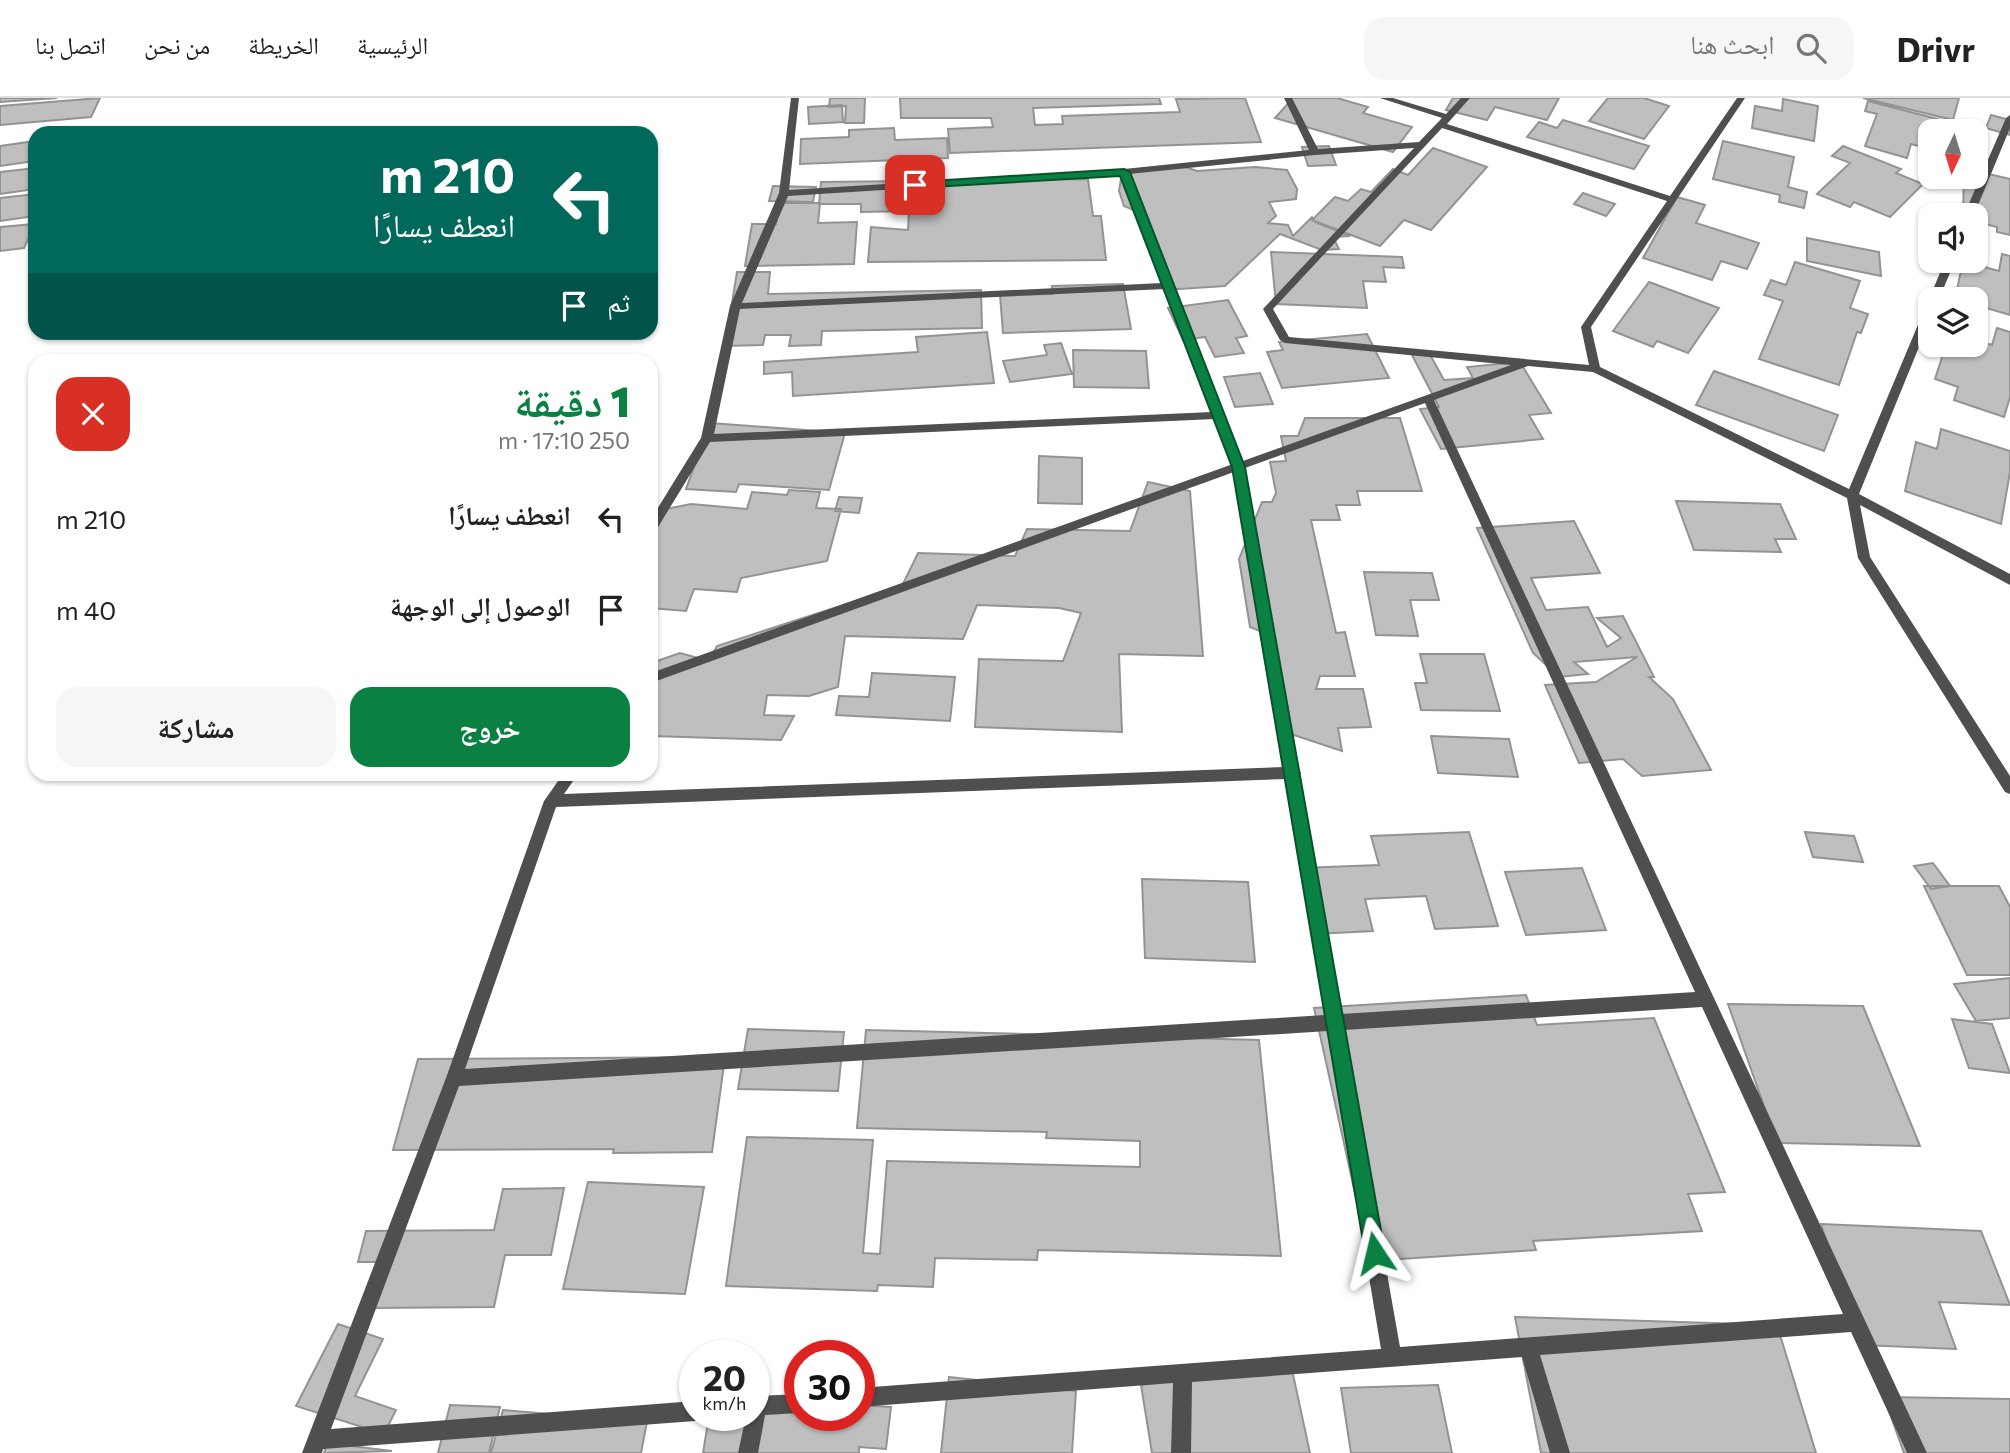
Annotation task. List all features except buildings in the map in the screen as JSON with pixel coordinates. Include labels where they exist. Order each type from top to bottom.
[{"type":"street","points":[[658,518],[707,438],[736,306],[784,193],[795,98]]},
{"type":"street","points":[[1289,98],[1315,152]]},
{"type":"street","points":[[1384,98],[1672,200]]},
{"type":"street","points":[[1466,98],[1268,309],[1285,340],[1595,369],[1852,496],[2010,580]]},
{"type":"street","points":[[1595,369],[1586,327],[1741,98]]},
{"type":"street","points":[[1974,203],[2010,118]]},
{"type":"street","points":[[784,193],[1124,172],[1315,152],[1422,145]]},
{"type":"street","points":[[1124,172],[1239,467],[1294,774],[1392,1357]]},
{"type":"street","points":[[736,306],[1169,286]]},
{"type":"street","points":[[1918,337],[1852,496],[1864,558],[2010,788]]},
{"type":"street","points":[[658,675],[1526,363]]},
{"type":"street","points":[[1428,398],[1917,1453]]},
{"type":"street","points":[[707,438],[1218,415]]},
{"type":"street","points":[[551,801],[1294,774]]},
{"type":"street","points":[[566,781],[551,801],[454,1078],[315,1446],[679,1412]]},
{"type":"street","points":[[454,1078],[1336,1020],[1706,999]]},
{"type":"street","points":[[875,1397],[1856,1322]]},
{"type":"street","points":[[1528,1347],[1560,1453]]},
{"type":"street","points":[[1181,1453],[1183,1373]]},
{"type":"street","points":[[748,1453],[752,1431]]},
{"type":"route","points":[[915,185],[1124,172],[1239,467],[1375,1253]]}]
